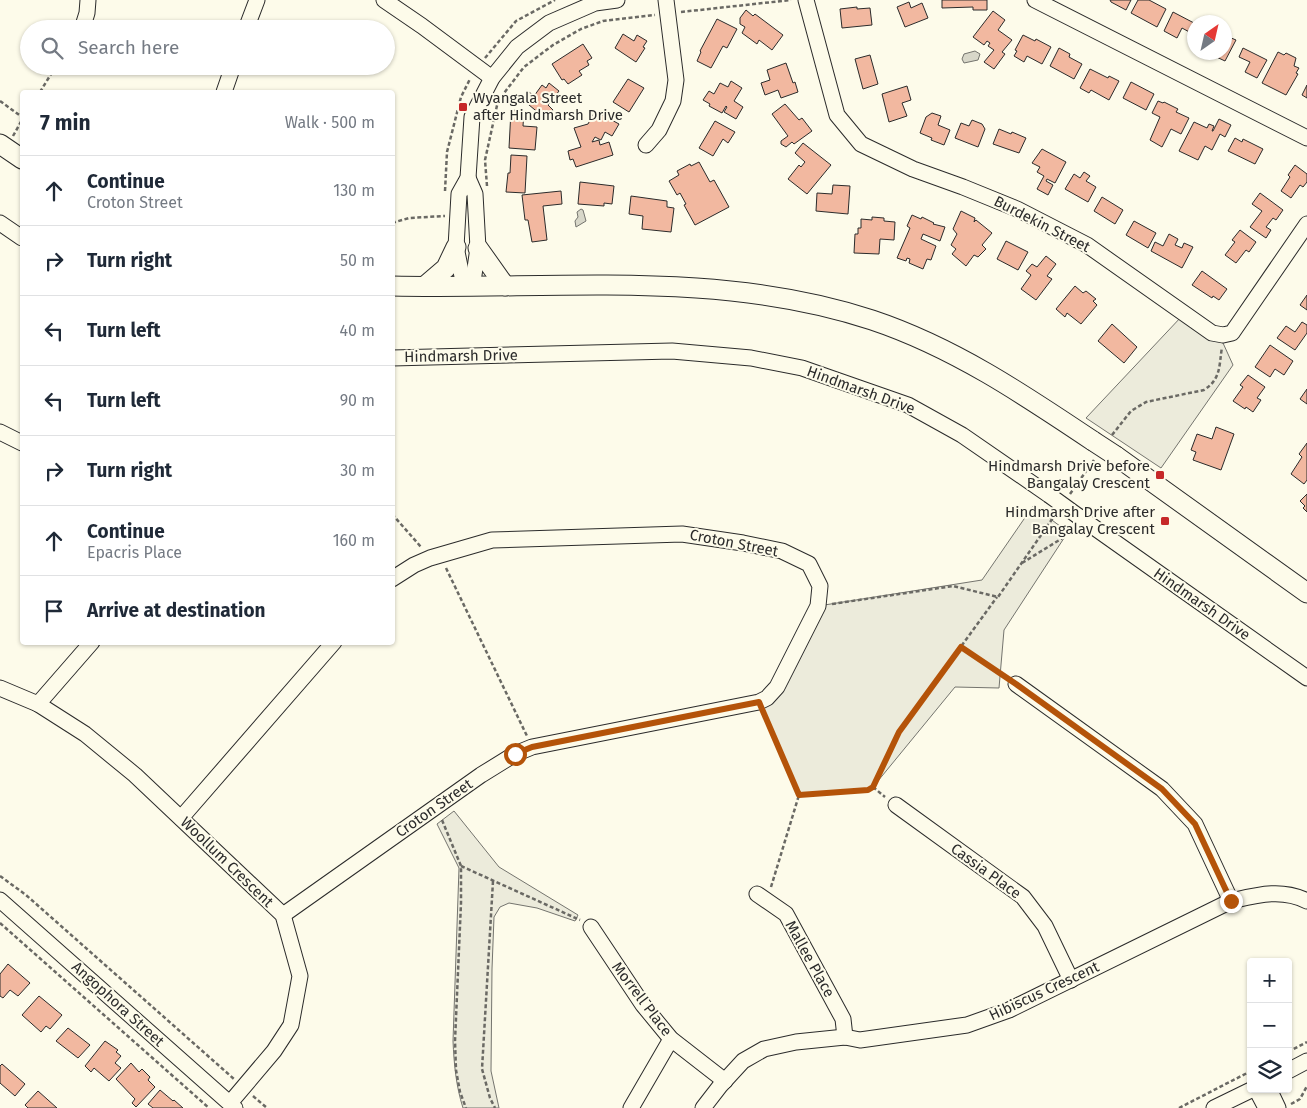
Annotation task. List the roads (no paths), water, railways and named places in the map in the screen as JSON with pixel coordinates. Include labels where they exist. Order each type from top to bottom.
[{"type":"main road","points":[[0,144],[20,158]]},
{"type":"main road","points":[[424,286],[446,268],[456,247]]},
{"type":"main road","points":[[478,248],[505,286]]},
{"type":"main road","points":[[395,286],[641,285],[699,287],[758,294],[814,304],[872,320],[927,342],[997,379],[1030,399],[1116,456],[1307,594]]},
{"type":"street","points":[[85,20],[88,0]]},
{"type":"street","points":[[249,20],[257,0]]},
{"type":"street","points":[[384,0],[492,78]]},
{"type":"street","points":[[464,286],[456,247],[459,194],[468,178],[472,117],[492,78],[517,47],[549,23],[595,3],[617,0]]},
{"type":"street","name":"Burdekin Street","points":[[806,0],[837,115],[861,144],[913,169],[1017,209],[1087,245],[1212,332],[1223,336],[1232,333],[1307,224]]},
{"type":"street","points":[[1035,0],[1307,138]]},
{"type":"street","points":[[646,145],[659,130],[673,101],[676,80],[667,7]]},
{"type":"street","points":[[225,90],[229,75]]},
{"type":"street","points":[[464,286],[474,275],[478,248],[475,194],[468,178]]},
{"type":"street","points":[[0,223],[20,237]]},
{"type":"street","name":"Hindmarsh Drive","points":[[395,358],[672,351],[751,358],[802,368],[908,405],[962,435],[1049,495],[1076,520],[1307,678]]},
{"type":"street","points":[[0,432],[20,442]]},
{"type":"street","name":"Croton Street","points":[[283,915],[481,775],[515,754],[532,747],[759,702],[767,698],[777,687],[818,606],[820,586],[809,564],[782,552],[743,543],[682,534],[492,540],[435,556],[414,565],[395,577]]},
{"type":"street","points":[[38,704],[89,645]]},
{"type":"street","points":[[181,818],[331,645]]},
{"type":"street","points":[[1016,684],[1162,789],[1195,824],[1231,901]]},
{"type":"street","name":"Woollum Crescent","points":[[0,688],[38,704],[92,740],[135,775],[283,915],[300,976],[292,1025],[244,1088],[233,1106]]},
{"type":"street","name":"Cassia Place","points":[[896,805],[1023,897],[1045,926],[1071,980]]},
{"type":"street","name":"Hibiscus Crescent","points":[[704,1108],[743,1061],[764,1050],[796,1042],[845,1037],[860,1040],[967,1025],[1009,1010],[1231,901],[1269,892],[1299,897],[1307,901]]},
{"type":"street","name":"Mallee Place","points":[[756,894],[786,914],[843,1019],[845,1037]]},
{"type":"street","name":"Angophora Street","points":[[0,900],[233,1106]]},
{"type":"street","name":"Morrell Place","points":[[591,927],[643,1005],[671,1039],[725,1081]]},
{"type":"street","points":[[631,1108],[671,1039]]},
{"type":"street","points":[[1292,1069],[1307,1060]]},
{"type":"street","points":[[1214,1108],[1247,1092]]},
{"type":"street","points":[[1257,1093],[1266,1108]]},
{"type":"street","points":[[1271,1093],[1278,1108]]},
{"type":"place","name":"Wyangala Street after Hindmarsh Drive","points":[[463,107]]},
{"type":"place","name":"Hindmarsh Drive before Bangalay Crescent","points":[[1160,475]]},
{"type":"place","name":"Hindmarsh Drive after Bangalay Crescent","points":[[1165,521]]}]
